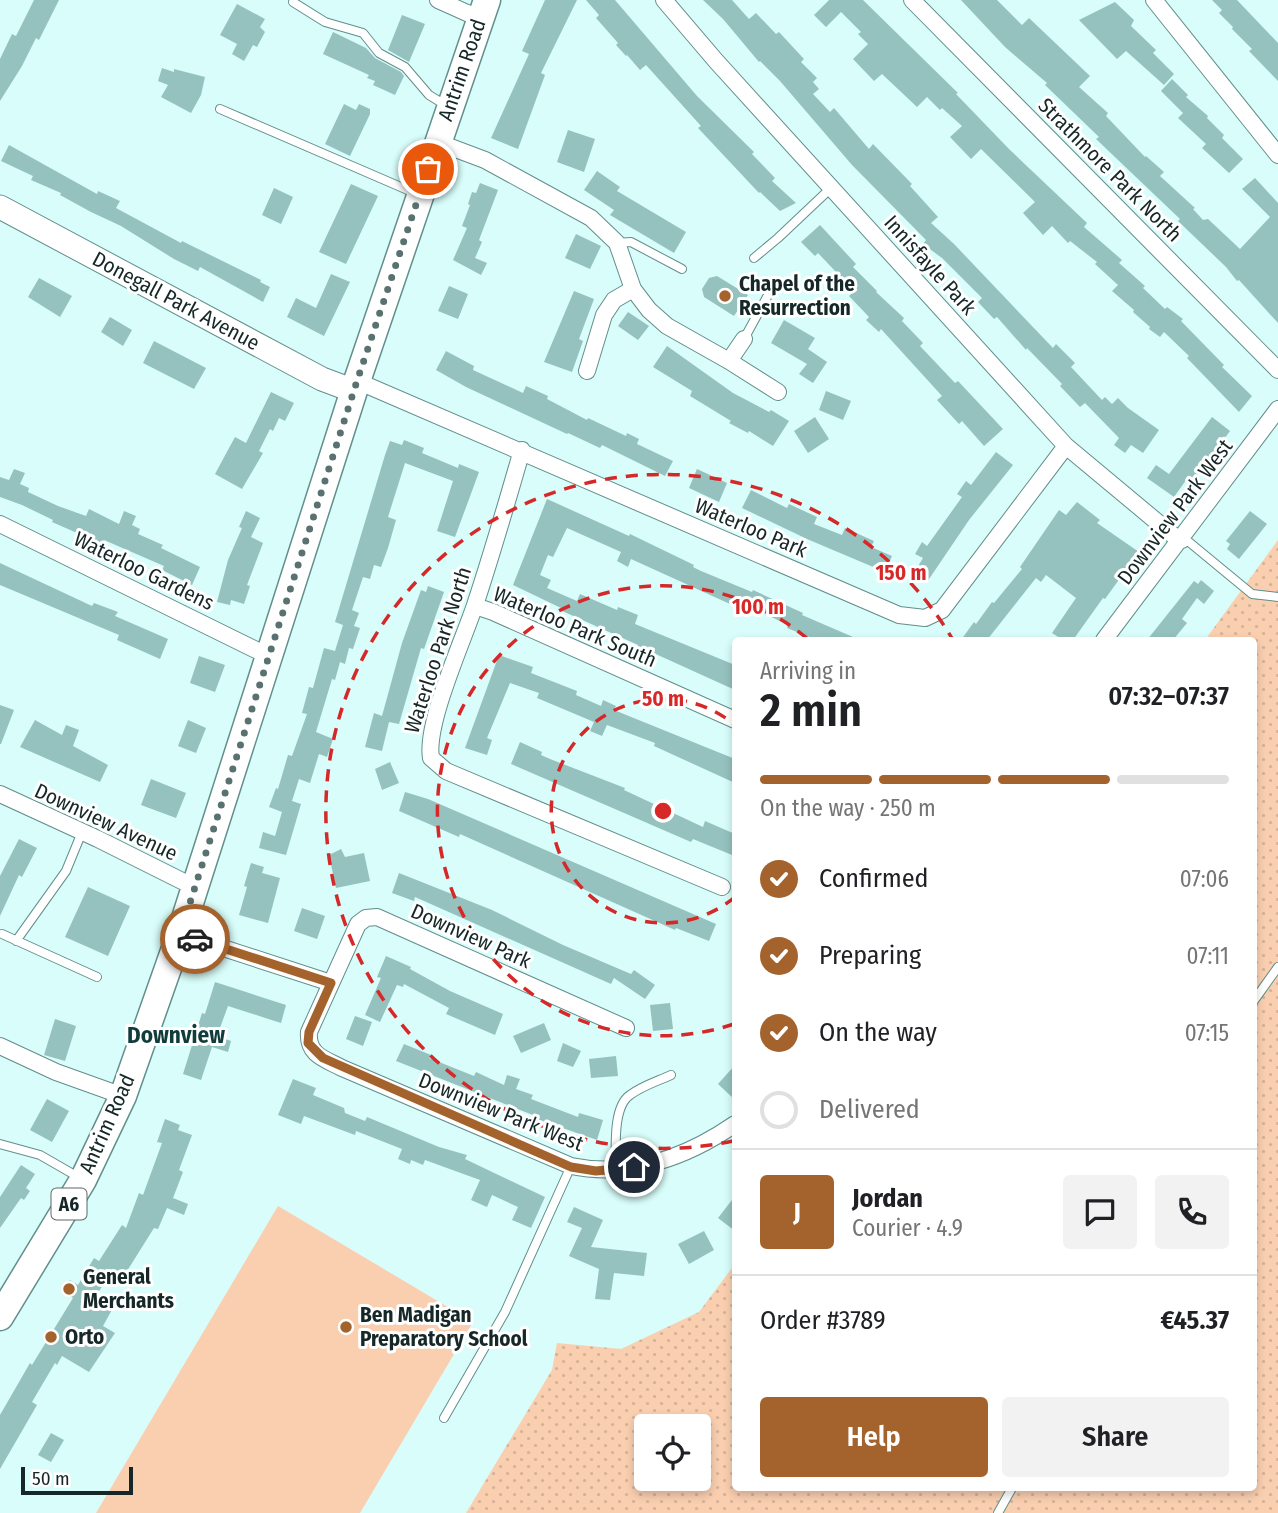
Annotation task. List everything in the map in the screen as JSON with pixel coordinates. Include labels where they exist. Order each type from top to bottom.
[{"type":"main road","name":"Antrim Road","points":[[4,1304],[83,1180],[123,1096],[180,934],[356,386],[484,8]]},
{"type":"street","points":[[438,0],[458,10],[484,8]]},
{"type":"street","name":"Innisfayle Park","points":[[664,0],[716,61],[1066,446],[1119,493],[1182,540]]},
{"type":"street","name":"Strathmore Park North","points":[[912,0],[1278,370]]},
{"type":"street","points":[[1154,0],[1278,155]]},
{"type":"street","points":[[437,142],[485,160],[591,218],[617,243],[633,289],[649,310],[667,326],[729,360],[778,392]]},
{"type":"street","name":"Donegall Park Avenue","points":[[0,207],[322,379],[356,386]]},
{"type":"street","points":[[587,371],[604,315],[614,300],[633,289]]},
{"type":"street","points":[[729,360],[744,339]]},
{"type":"street","points":[[594,349],[610,355]]},
{"type":"street","name":"Waterloo Park","points":[[356,386],[522,450],[899,615],[925,618],[942,610],[1066,446]]},
{"type":"street","name":"Downview Park West","points":[[1106,637],[1182,540],[1278,409]]},
{"type":"street","name":"Waterloo Park North","points":[[522,450],[475,606],[446,685],[428,745],[430,758],[446,771],[722,887]]},
{"type":"street","name":"Waterloo Gardens","points":[[0,524],[256,650],[270,654]]},
{"type":"street","name":"Waterloo Park South","points":[[475,606],[732,719]]},
{"type":"street","name":"Downview Avenue","points":[[0,794],[195,885]]},
{"type":"street","name":"Downview Park","points":[[309,1032],[358,925],[366,918],[377,917],[626,1028]]},
{"type":"street","points":[[180,934],[331,983]]},
{"type":"street","name":"Downview Park West","points":[[309,1032],[308,1043],[323,1058],[571,1167],[596,1171],[616,1170],[706,1144],[732,1126]]},
{"type":"street","points":[[0,1046],[56,1072],[123,1096]]},
{"type":"lane","points":[[293,2],[325,22],[363,33],[379,53],[405,67],[429,95],[450,108]]},
{"type":"lane","points":[[220,109],[419,195]]},
{"type":"lane","points":[[754,258],[832,187]]},
{"type":"lane","points":[[617,243],[631,242],[682,270]]},
{"type":"lane","points":[[744,339],[768,297]]},
{"type":"lane","points":[[1182,540],[1189,542],[1252,594],[1278,597]]},
{"type":"lane","points":[[16,941],[65,872],[82,832]]},
{"type":"lane","points":[[2,934],[97,977]]},
{"type":"lane","points":[[1257,996],[1278,967]]},
{"type":"lane","points":[[616,1170],[617,1126],[619,1113],[627,1096],[671,1075]]},
{"type":"lane","points":[[0,1144],[40,1155],[83,1180]]},
{"type":"lane","points":[[444,1418],[505,1312],[571,1167]]},
{"type":"lane","points":[[998,1513],[1010,1491]]},
{"type":"shaded area","points":[[1278,540],[1278,1513],[466,1513],[552,1370],[557,1343],[621,1349],[699,1312],[732,1268],[732,1491],[1257,1491],[1257,637],[1207,637]]},
{"type":"shaded area","name":"Ben Madigan Preparatory School","points":[[278,1206],[473,1322],[360,1513],[96,1513]]},
{"type":"building","points":[[34,0],[59,0],[39,40],[36,38],[0,101],[0,59],[12,34],[16,36]]},
{"type":"building","points":[[545,0],[577,0],[541,73],[545,75],[518,149],[491,138],[529,54],[522,51]]},
{"type":"building","points":[[586,0],[615,0],[697,96],[754,152],[752,154],[775,178],[772,181],[796,203],[780,211],[759,193],[698,128],[701,126],[646,65],[640,70],[616,45],[618,43],[596,18],[599,15]]},
{"type":"building","points":[[703,0],[732,0],[749,19],[756,13],[776,34],[779,32],[804,59],[801,62],[817,78],[813,82],[819,89],[813,94],[830,112],[834,108],[869,149],[873,144],[912,184],[910,186],[938,217],[931,223],[1053,348],[1056,344],[1075,363],[1071,367],[1102,400],[1105,397],[1112,404],[1118,398],[1159,430],[1143,453],[1131,445],[1125,453],[1114,445],[1119,438],[1085,403],[1080,407],[1060,386],[1062,384],[1027,348],[1026,350],[997,317],[994,319],[978,302],[982,298],[942,258],[923,244],[926,240],[852,165],[780,81],[759,62],[723,19]]},
{"type":"building","points":[[829,0],[863,0],[958,93],[956,94],[1009,149],[1087,223],[1084,227],[1122,260],[1119,263],[1145,286],[1143,288],[1165,309],[1167,307],[1183,319],[1181,321],[1224,365],[1222,367],[1252,396],[1239,412],[1164,332],[1160,337],[1149,329],[1134,310],[1112,291],[1118,285],[1095,264],[1097,262],[1070,241],[1068,243],[1052,226],[1043,235],[1023,213],[1035,202],[981,149],[971,159],[950,137],[962,126],[927,97],[917,107],[882,74],[874,81],[853,59],[868,44],[858,34],[861,32],[841,12],[826,27],[814,15]]},
{"type":"building","points":[[961,0],[997,0],[1022,25],[1029,18],[1090,76],[1079,87],[1108,113],[1106,116],[1145,157],[1164,172],[1160,176],[1195,208],[1193,209],[1203,220],[1208,219],[1240,249],[1270,217],[1242,189],[1255,178],[1278,203],[1278,323],[1239,280],[1237,281],[1178,221],[1180,219],[1096,139],[1099,137],[1045,85],[1047,83],[1005,47]]},
{"type":"building","points":[[1212,0],[1237,0],[1278,43],[1278,81],[1249,51],[1252,49],[1232,29],[1219,13],[1222,10]]},
{"type":"building","points":[[1115,2],[1134,20],[1131,26],[1156,50],[1153,53],[1174,74],[1164,85],[1126,51],[1117,59],[1079,20]]},
{"type":"building","points":[[237,4],[265,19],[260,27],[265,32],[257,47],[253,45],[244,61],[232,54],[237,44],[220,35]]},
{"type":"building","points":[[402,15],[425,24],[409,62],[388,50]]},
{"type":"building","points":[[333,32],[366,48],[375,58],[401,72],[404,76],[395,95],[373,85],[375,81],[367,78],[369,75],[323,54]]},
{"type":"building","points":[[162,68],[205,77],[201,95],[191,113],[161,97],[168,85],[158,81]]},
{"type":"building","points":[[1172,79],[1188,95],[1186,97],[1208,116],[1224,135],[1222,138],[1243,159],[1229,173],[1202,148],[1206,144],[1178,118],[1183,113],[1161,91]]},
{"type":"building","points":[[344,104],[356,110],[359,104],[370,109],[350,156],[325,144]]},
{"type":"building","points":[[568,130],[595,139],[584,172],[557,162]]},
{"type":"building","points":[[9,145],[97,194],[98,191],[120,201],[116,208],[181,243],[182,241],[261,280],[260,282],[270,287],[263,302],[200,267],[198,271],[174,259],[121,226],[31,180],[33,176],[1,161]]},
{"type":"building","points":[[597,171],[620,187],[617,191],[686,232],[674,253],[610,215],[614,210],[584,190]]},
{"type":"building","points":[[480,183],[498,190],[475,258],[487,263],[481,275],[453,260],[467,228],[462,226],[472,192],[476,193]]},
{"type":"building","points":[[351,184],[378,196],[346,264],[319,252]]},
{"type":"building","points":[[274,188],[293,197],[281,224],[262,215]]},
{"type":"building","points":[[820,225],[856,264],[853,267],[904,318],[902,321],[923,343],[920,346],[955,383],[958,381],[1003,429],[984,446],[962,421],[959,424],[937,400],[942,396],[881,329],[879,332],[866,320],[869,317],[849,296],[854,291],[818,253],[815,256],[801,242]]},
{"type":"building","points":[[576,234],[601,246],[590,269],[565,258]]},
{"type":"building","points":[[331,274],[350,282],[324,336],[287,317],[296,298],[316,308]]},
{"type":"building","name":"Chapel of the Resurrection","points":[[717,276],[748,295],[734,316],[704,297],[702,289],[709,278]]},
{"type":"building","points":[[39,278],[72,296],[60,317],[28,297]]},
{"type":"building","points":[[449,286],[468,294],[458,319],[438,311]]},
{"type":"building","points":[[574,291],[594,299],[579,339],[583,341],[572,372],[544,362]]},
{"type":"building","points":[[628,312],[649,326],[638,340],[618,326]]},
{"type":"building","points":[[110,317],[132,330],[123,346],[101,332]]},
{"type":"building","points":[[784,320],[815,338],[808,349],[827,362],[813,383],[799,374],[807,364],[771,343]]},
{"type":"building","points":[[154,341],[206,368],[194,389],[143,363]]},
{"type":"building","points":[[667,346],[733,393],[789,421],[773,446],[749,431],[748,433],[729,423],[731,421],[690,396],[692,391],[653,367]]},
{"type":"building","points":[[446,351],[474,366],[473,370],[523,393],[526,386],[548,396],[547,399],[587,420],[588,418],[626,436],[627,433],[639,439],[637,444],[673,461],[665,476],[602,445],[600,448],[567,434],[466,387],[436,370]]},
{"type":"building","points":[[826,391],[851,401],[843,420],[819,410]]},
{"type":"building","points":[[271,392],[294,403],[285,421],[279,418],[273,431],[270,429],[259,451],[263,453],[242,489],[215,474],[235,437],[246,443]]},
{"type":"building","points":[[815,417],[829,439],[808,453],[794,431]]},
{"type":"building","points":[[1212,417],[1230,431],[1194,480],[1189,476],[1174,497],[1147,478],[1156,465],[1169,474]]},
{"type":"building","points":[[404,440],[424,448],[422,453],[458,468],[459,464],[479,472],[455,537],[437,531],[453,481],[405,463],[388,517],[396,520],[388,548],[381,567],[374,565],[370,579],[363,577],[352,610],[359,613],[354,626],[360,628],[353,649],[349,648],[345,664],[340,662],[335,680],[332,679],[316,732],[333,739],[327,757],[319,754],[310,783],[299,779],[292,801],[301,804],[286,855],[259,848],[263,832],[275,836],[282,812],[269,807],[307,714],[302,713],[309,687],[313,688],[324,648],[335,651],[343,625],[335,622],[385,455],[390,441],[402,445]]},
{"type":"building","points":[[996,452],[1013,465],[969,520],[927,582],[914,573],[923,558],[915,554],[922,542],[927,546],[962,497],[957,494],[966,481],[971,485]]},
{"type":"building","points":[[14,469],[25,473],[20,484],[29,488],[28,492],[58,506],[86,516],[89,509],[119,524],[124,511],[136,516],[132,525],[140,529],[138,534],[200,567],[192,585],[162,570],[164,566],[104,540],[102,544],[0,497],[0,477],[9,480]]},
{"type":"building","points":[[697,469],[727,483],[719,502],[689,488]]},
{"type":"building","points":[[751,490],[787,508],[789,504],[817,517],[814,524],[842,535],[845,528],[874,541],[871,547],[892,556],[885,572],[742,508]]},
{"type":"building","points":[[547,499],[629,536],[630,534],[701,571],[752,592],[753,590],[853,637],[810,637],[787,628],[788,625],[765,614],[731,600],[730,604],[631,559],[628,567],[617,561],[621,552],[567,528],[553,557],[548,555],[540,575],[551,580],[547,588],[577,601],[580,594],[617,610],[618,607],[638,615],[635,624],[732,664],[732,689],[560,610],[561,608],[513,585]]},
{"type":"building","points":[[1077,502],[1100,520],[1097,523],[1139,552],[1075,637],[1058,637],[1052,633],[1076,598],[1046,575],[1041,582],[1036,578],[989,637],[963,637],[1022,569],[1020,567],[1059,510],[1066,515]]},
{"type":"building","points":[[246,511],[260,518],[251,537],[263,543],[247,585],[250,586],[244,604],[231,600],[230,605],[217,602],[228,560],[242,528],[239,527]]},
{"type":"building","points":[[1250,511],[1267,524],[1239,559],[1227,549],[1230,544],[1226,541]]},
{"type":"building","points":[[0,563],[92,606],[94,603],[118,612],[115,616],[168,639],[160,659],[117,640],[119,635],[0,585]]},
{"type":"building","points":[[1201,580],[1214,591],[1204,604],[1197,598],[1182,619],[1187,623],[1175,637],[1149,637],[1194,581],[1198,584]]},
{"type":"building","points":[[428,586],[444,592],[424,649],[421,648],[399,724],[389,722],[382,751],[365,747],[374,713],[382,716],[402,643],[421,590],[426,592]]},
{"type":"building","points":[[499,655],[533,667],[531,673],[577,691],[576,695],[601,706],[603,700],[616,706],[614,710],[732,758],[732,782],[654,746],[655,743],[607,725],[602,736],[590,731],[594,722],[537,698],[539,693],[510,683],[487,738],[492,740],[487,755],[465,748]]},
{"type":"building","points":[[199,656],[225,665],[215,692],[190,683]]},
{"type":"building","points":[[0,705],[14,710],[1,744],[0,744]]},
{"type":"building","points":[[35,720],[62,735],[66,725],[79,730],[73,746],[108,765],[100,782],[20,747]]},
{"type":"building","points":[[188,720],[206,728],[196,753],[178,746]]},
{"type":"building","points":[[520,742],[542,752],[541,755],[625,788],[624,790],[703,827],[705,821],[732,833],[732,855],[693,839],[691,842],[511,764]]},
{"type":"building","points":[[390,762],[399,783],[382,790],[375,769]]},
{"type":"building","points":[[151,779],[186,793],[176,818],[141,805]]},
{"type":"building","points":[[405,792],[428,799],[716,924],[709,941],[676,928],[675,930],[460,834],[459,837],[399,811]]},
{"type":"building","points":[[19,839],[37,848],[22,877],[19,875],[0,916],[0,876]]},
{"type":"building","points":[[341,849],[345,857],[364,853],[370,881],[336,888],[329,855]]},
{"type":"building","points":[[251,863],[264,867],[262,873],[280,878],[268,923],[239,915]]},
{"type":"building","points":[[399,873],[492,910],[631,974],[634,970],[655,985],[645,999],[614,978],[611,984],[415,897],[414,901],[392,893]]},
{"type":"building","points":[[88,887],[130,906],[108,956],[65,937]]},
{"type":"building","points":[[302,908],[325,916],[317,939],[294,931]]},
{"type":"building","points":[[386,956],[411,967],[410,969],[450,991],[503,1014],[495,1035],[446,1014],[449,1008],[404,984],[403,987],[397,985],[380,1022],[365,1015],[381,978],[377,977]]},
{"type":"building","points":[[215,982],[286,1005],[281,1023],[228,1006],[217,1036],[231,1041],[228,1052],[212,1047],[201,1080],[183,1074]]},
{"type":"building","points":[[670,1003],[673,1029],[653,1031],[650,1005]]},
{"type":"building","points":[[355,1016],[372,1022],[363,1046],[346,1039]]},
{"type":"building","points":[[55,1019],[76,1026],[65,1061],[44,1055]]},
{"type":"building","points":[[544,1023],[551,1040],[521,1053],[513,1036]]},
{"type":"building","points":[[563,1043],[581,1051],[573,1067],[557,1061]]},
{"type":"building","points":[[404,1044],[431,1055],[429,1058],[474,1076],[476,1072],[504,1085],[507,1075],[520,1079],[516,1089],[533,1095],[531,1099],[578,1117],[579,1113],[603,1120],[597,1140],[537,1119],[538,1117],[396,1061]]},
{"type":"building","points":[[616,1056],[618,1076],[591,1078],[589,1059]]},
{"type":"building","points":[[732,1068],[732,1097],[718,1084]]},
{"type":"building","points":[[293,1079],[316,1088],[313,1095],[344,1108],[345,1113],[365,1121],[367,1117],[439,1147],[467,1155],[465,1159],[545,1197],[531,1228],[512,1220],[518,1207],[492,1195],[487,1207],[471,1200],[480,1180],[425,1160],[423,1165],[411,1160],[410,1164],[398,1159],[402,1149],[356,1131],[355,1135],[304,1116],[301,1124],[278,1115]]},
{"type":"building","points":[[47,1099],[69,1111],[52,1142],[30,1130]]},
{"type":"building","points":[[165,1119],[180,1125],[178,1130],[192,1135],[179,1170],[183,1172],[173,1198],[188,1204],[184,1215],[167,1208],[158,1229],[154,1228],[127,1271],[130,1273],[123,1285],[108,1277],[96,1296],[114,1306],[103,1326],[115,1333],[89,1372],[62,1356],[57,1365],[55,1363],[32,1402],[37,1405],[0,1469],[0,1415],[73,1298],[64,1292],[70,1280],[78,1285],[94,1258],[99,1261],[122,1225],[126,1228],[139,1193],[143,1195],[162,1143],[157,1142]]},
{"type":"building","points":[[21,1165],[35,1174],[26,1188],[30,1191],[24,1200],[21,1198],[0,1228],[0,1197]]},
{"type":"building","points":[[732,1200],[732,1229],[718,1218]]},
{"type":"building","points":[[574,1207],[603,1220],[591,1247],[647,1253],[644,1276],[614,1273],[610,1300],[595,1299],[599,1269],[569,1256],[582,1228],[567,1222]]},
{"type":"building","points":[[704,1231],[714,1250],[689,1264],[678,1244]]},
{"type":"building","points":[[51,1433],[64,1440],[51,1462],[38,1455]]},
{"type":"way so far","points":[[195,939],[180,934],[357,381],[428,169]]},
{"type":"place","name":"Chapel of the Resurrection","points":[[725,296]]},
{"type":"place","name":"General Merchants","points":[[69,1289]]},
{"type":"place","name":"Ben Madigan Preparatory School","points":[[346,1327]]},
{"type":"place","name":"Orto","points":[[51,1337]]},
{"type":"district","name":"Downview","points":[[176,1035]]},
{"type":"route","points":[[195,939],[331,983],[309,1032],[308,1043],[312,1050],[342,1068],[571,1167],[596,1171],[634,1167]]}]
